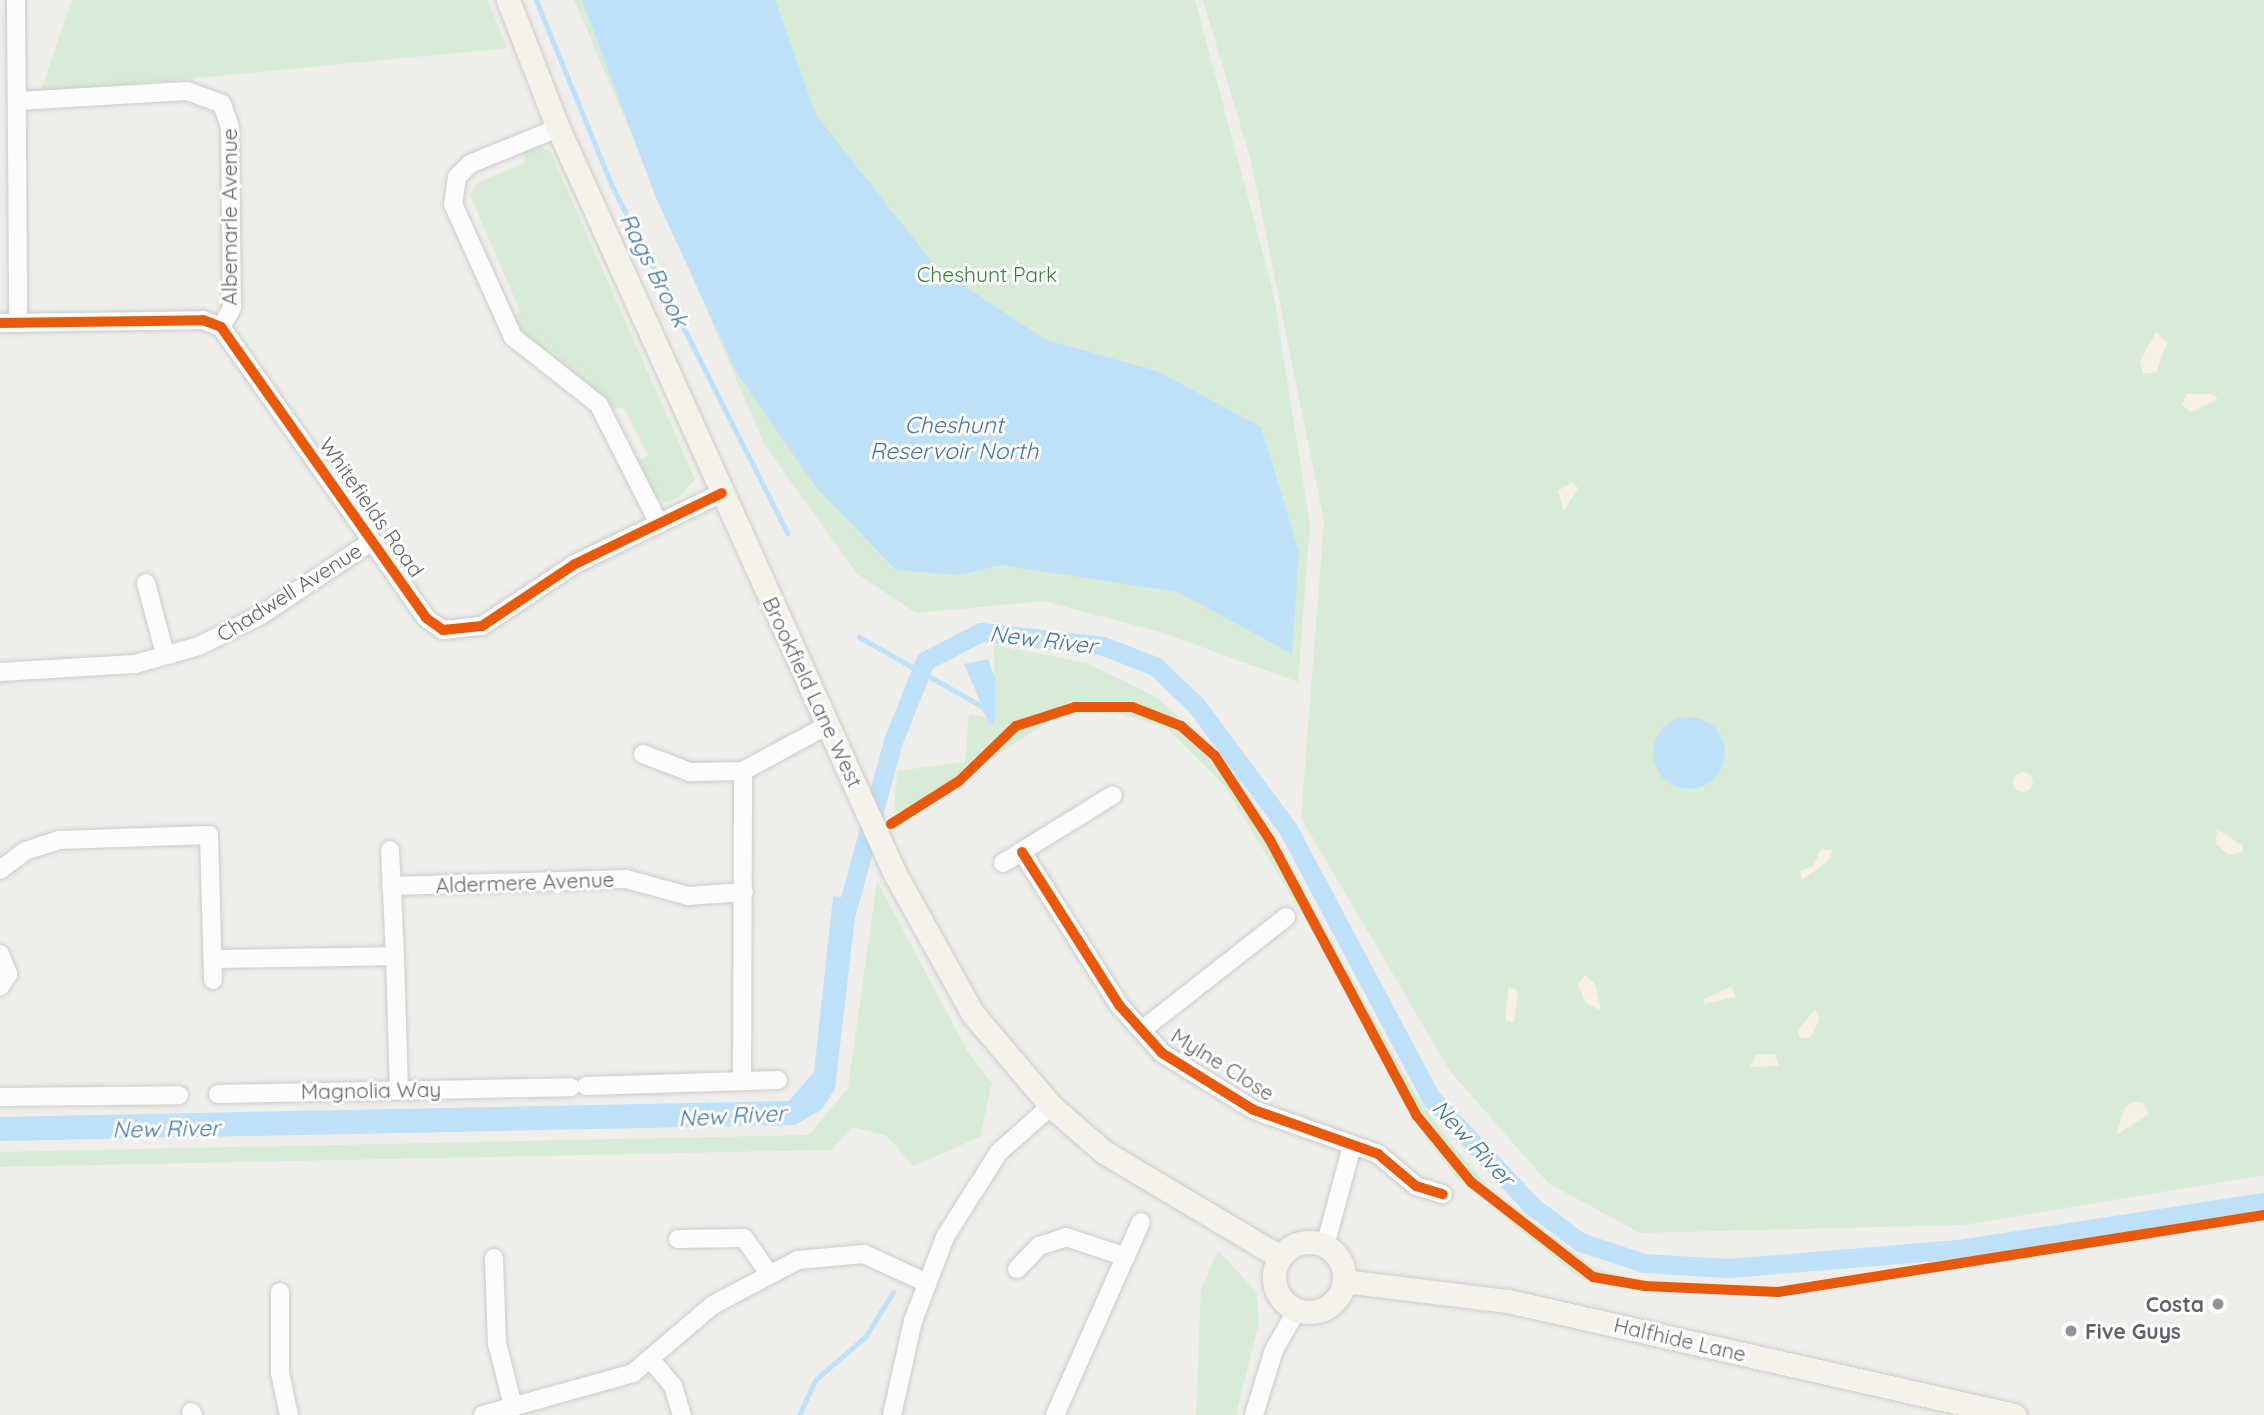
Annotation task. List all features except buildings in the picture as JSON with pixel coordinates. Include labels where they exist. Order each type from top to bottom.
[{"type":"main road","name":"Brookfield Lane West","points":[[508,0],[558,128],[886,852],[973,1014],[1051,1106],[1165,1194],[1280,1257]]},
{"type":"main road","points":[[1300,1243],[1325,1246],[1339,1260],[1344,1281],[1325,1308],[1297,1310],[1275,1288],[1280,1257],[1300,1243]]},
{"type":"main road","name":"Halfhide Lane","points":[[1344,1281],[1508,1301],[2014,1415]]},
{"type":"street","points":[[16,0],[18,101],[9,323],[203,320],[221,327]]},
{"type":"street","name":"Albemarle Avenue","points":[[18,101],[187,91],[222,104],[230,127],[232,308],[221,327]]},
{"type":"street","points":[[558,128],[470,164],[457,177],[453,204],[513,337],[599,405],[659,524]]},
{"type":"street","name":"Whitefields Road","points":[[221,327],[426,618],[461,632],[482,626],[575,564],[722,494]]},
{"type":"street","name":"Chadwell Avenue","points":[[0,672],[135,664],[199,646],[261,615],[372,541]]},
{"type":"street","points":[[146,583],[165,654]]},
{"type":"street","points":[[643,754],[690,772],[743,771],[828,725]]},
{"type":"street","points":[[742,1081],[743,771]]},
{"type":"street","points":[[1003,863],[1113,795]]},
{"type":"street","points":[[0,870],[25,852],[59,841],[209,835],[213,980]]},
{"type":"street","points":[[390,850],[399,1089]]},
{"type":"street","name":"Mylne Close","points":[[1021,852],[1142,1030],[1162,1053],[1254,1110],[1378,1154],[1416,1186],[1443,1194]]},
{"type":"street","name":"Aldermere Avenue","points":[[391,886],[626,879],[688,896],[744,892]]},
{"type":"street","name":"Mylne Close","points":[[1142,1030],[1286,917]]},
{"type":"street","points":[[0,954],[8,974],[0,987]]},
{"type":"street","points":[[212,959],[395,956]]},
{"type":"street","name":"Magnolia Way","points":[[218,1094],[778,1080]]},
{"type":"street","points":[[0,1097],[179,1095]]},
{"type":"street","points":[[892,1415],[925,1282],[965,1198],[999,1152],[1051,1106]]},
{"type":"street","points":[[1325,1246],[1352,1146]]},
{"type":"street","points":[[1055,1415],[1140,1222]]},
{"type":"street","points":[[1017,1269],[1039,1246],[1066,1237],[1126,1257]]},
{"type":"street","points":[[678,1239],[744,1238],[768,1272]]},
{"type":"street","points":[[483,1415],[512,1402],[601,1382],[652,1361],[713,1305],[768,1272],[822,1255],[855,1253],[925,1282]]},
{"type":"street","points":[[494,1258],[497,1343],[512,1402]]},
{"type":"street","points":[[268,1415],[287,1412],[280,1292]]},
{"type":"street","points":[[1254,1415],[1274,1350],[1297,1310]]},
{"type":"street","points":[[652,1361],[673,1386],[682,1415]]},
{"type":"green space","points":[[72,0],[488,0],[507,48],[40,93]]},
{"type":"green space","name":"Cheshunt Park","points":[[574,0],[1195,0],[1273,291],[1310,525],[1298,682],[1160,632],[1044,601],[916,613],[857,574],[764,444]]},
{"type":"green space","points":[[1203,0],[2264,0],[2264,1175],[1963,1225],[1640,1233],[1548,1183],[1450,1071],[1301,818],[1324,521],[1251,161]]},
{"type":"green space","points":[[539,146],[550,151],[695,479],[678,498],[665,502],[652,495],[636,463],[648,455],[623,407],[610,411],[535,352],[511,320],[520,311],[470,195],[477,183],[526,162],[522,149]]},
{"type":"green space","points":[[994,645],[1087,663],[1156,697],[1194,730],[1291,870],[1414,1092],[1446,1137],[1490,1189],[1594,1268],[1631,1278],[1619,1284],[1581,1279],[1458,1179],[1426,1139],[1322,947],[1224,785],[1168,729],[1115,712],[1057,716],[937,794],[894,814],[897,771],[965,762],[969,714],[995,719]]},
{"type":"green space","points":[[877,881],[968,1052],[992,1083],[980,1137],[913,1166],[887,1136],[853,1127],[831,1150],[0,1167],[0,1152],[809,1135],[848,1088]]},
{"type":"green space","points":[[1218,1250],[1257,1293],[1259,1323],[1236,1415],[1196,1415],[1201,1290]]},
{"type":"sand","points":[[2156,332],[2167,343],[2156,372],[2143,374],[2140,361]]},
{"type":"sand","points":[[2187,394],[2211,394],[2218,399],[2192,412],[2182,405]]},
{"type":"sand","points":[[1572,482],[1578,488],[1564,511],[1558,491]]},
{"type":"sand","points":[[2023,772],[2030,775],[2033,782],[2030,789],[2023,792],[2016,789],[2013,782],[2016,775]]},
{"type":"sand","points":[[2217,829],[2243,846],[2242,852],[2229,855],[2216,844]]},
{"type":"sand","points":[[1821,849],[1833,850],[1828,861],[1802,880],[1800,871],[1813,866]]},
{"type":"sand","points":[[1585,975],[1595,984],[1601,1011],[1585,1002],[1578,984]]},
{"type":"sand","points":[[1509,986],[1518,992],[1514,1023],[1505,1020]]},
{"type":"sand","points":[[1732,986],[1735,997],[1704,1004],[1704,999]]},
{"type":"sand","points":[[1815,1009],[1820,1019],[1810,1038],[1800,1038],[1798,1030]]},
{"type":"sand","points":[[1775,1054],[1779,1066],[1750,1067],[1756,1055]]},
{"type":"sand","points":[[2133,1102],[2143,1103],[2149,1114],[2116,1135],[2125,1107]]},
{"type":"water","name":"Cheshunt Reservoir North","points":[[582,0],[775,0],[816,115],[936,267],[1046,340],[1157,371],[1261,427],[1299,552],[1292,654],[1178,592],[1002,565],[958,575],[896,570],[815,486],[737,373],[656,198]]},
{"type":"water","points":[[988,659],[995,678],[995,720],[989,722],[964,664]]},
{"type":"water","points":[[1689,717],[1703,720],[1715,727],[1722,739],[1725,753],[1722,767],[1715,779],[1703,786],[1689,789],[1675,786],[1663,779],[1656,767],[1653,753],[1656,739],[1663,727],[1675,720]]},
{"type":"water","points":[[833,896],[857,899],[835,1089],[821,1110],[795,1125],[0,1141],[0,1117],[789,1101],[814,1072]]},
{"type":"waterway","name":"Rags Brook","points":[[536,0],[612,186],[787,533]]},
{"type":"waterway","name":"New River","points":[[843,924],[893,741],[925,661],[981,632],[1103,646],[1155,666],[1196,705],[1288,829],[1431,1098],[1532,1206],[1580,1242],[1644,1263],[1728,1268],[1959,1249],[2264,1202]]},
{"type":"waterway","name":"Rags Brook","points":[[859,637],[983,707],[991,721]]},
{"type":"waterway","name":"Rags Brook","points":[[799,1415],[816,1379],[865,1337],[893,1292]]},
{"type":"cycle path","points":[[0,323],[203,320],[221,327],[426,618],[443,630],[482,626],[575,564],[722,493]]},
{"type":"cycle path","points":[[891,824],[959,781],[1016,726],[1075,707],[1132,707],[1181,726],[1215,756],[1270,840],[1417,1116],[1471,1182],[1593,1277],[1645,1286],[1778,1292],[2264,1215]]},
{"type":"cycle path","points":[[1022,852],[1119,1005],[1162,1053],[1254,1110],[1378,1154],[1416,1186],[1443,1194]]},
{"type":"place","name":"Costa","points":[[2218,1304]]},
{"type":"place","name":"Five Guys","points":[[2071,1331]]}]
